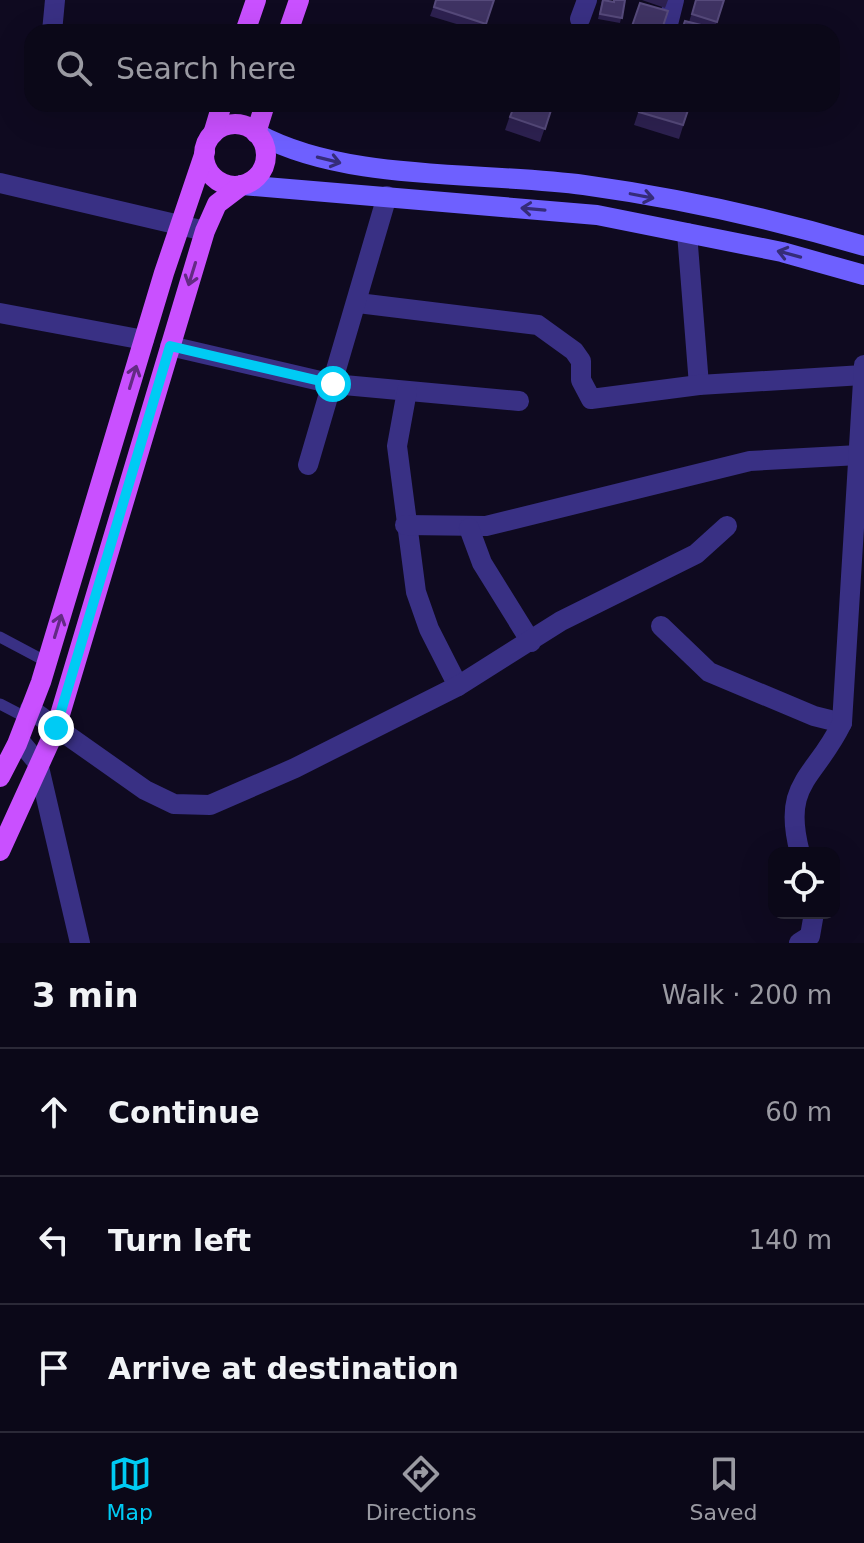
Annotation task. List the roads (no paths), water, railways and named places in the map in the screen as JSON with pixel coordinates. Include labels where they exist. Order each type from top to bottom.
[{"type":"main road","points":[[248,24],[256,0]]},
{"type":"main road","points":[[291,24],[299,0]]},
{"type":"main road","points":[[0,777],[19,740],[47,662],[179,225],[219,112]]},
{"type":"main road","points":[[256,133],[263,112]]},
{"type":"main road","points":[[864,246],[787,223],[585,185],[345,164],[280,146],[241,125],[231,124],[209,143],[205,161],[215,178],[232,186],[597,215],[782,252],[864,275]]},
{"type":"main road","points":[[0,851],[56,728],[205,231],[217,204],[258,176],[266,160],[264,142],[256,133]]},
{"type":"street","points":[[53,24],[55,0]]},
{"type":"street","points":[[668,24],[674,0]]},
{"type":"street","points":[[0,183],[205,231]]},
{"type":"street","points":[[308,465],[387,196]]},
{"type":"street","points":[[687,233],[699,385]]},
{"type":"street","points":[[358,303],[538,325],[574,351],[581,361],[581,380],[591,399],[699,385],[863,375]]},
{"type":"street","points":[[0,313],[144,340]]},
{"type":"street","points":[[170,346],[333,384],[519,401]]},
{"type":"street","points":[[799,847],[795,826],[798,787],[831,746],[842,723],[864,365]]},
{"type":"street","points":[[407,391],[397,446],[405,525],[422,610],[458,686]]},
{"type":"street","points":[[405,525],[469,528],[750,461],[859,455]]},
{"type":"street","points":[[29,714],[56,728],[145,790],[190,807],[210,805],[295,768],[458,686],[619,590],[696,554],[727,526]]},
{"type":"street","points":[[469,528],[482,563],[531,642]]},
{"type":"street","points":[[661,626],[690,658],[709,672],[814,716],[842,723]]},
{"type":"street","points":[[19,740],[38,763],[80,943]]},
{"type":"street","points":[[799,943],[810,936],[813,919]]},
{"type":"lane","points":[[0,637],[47,662]]},
{"type":"lane","points":[[0,704],[29,714]]}]
